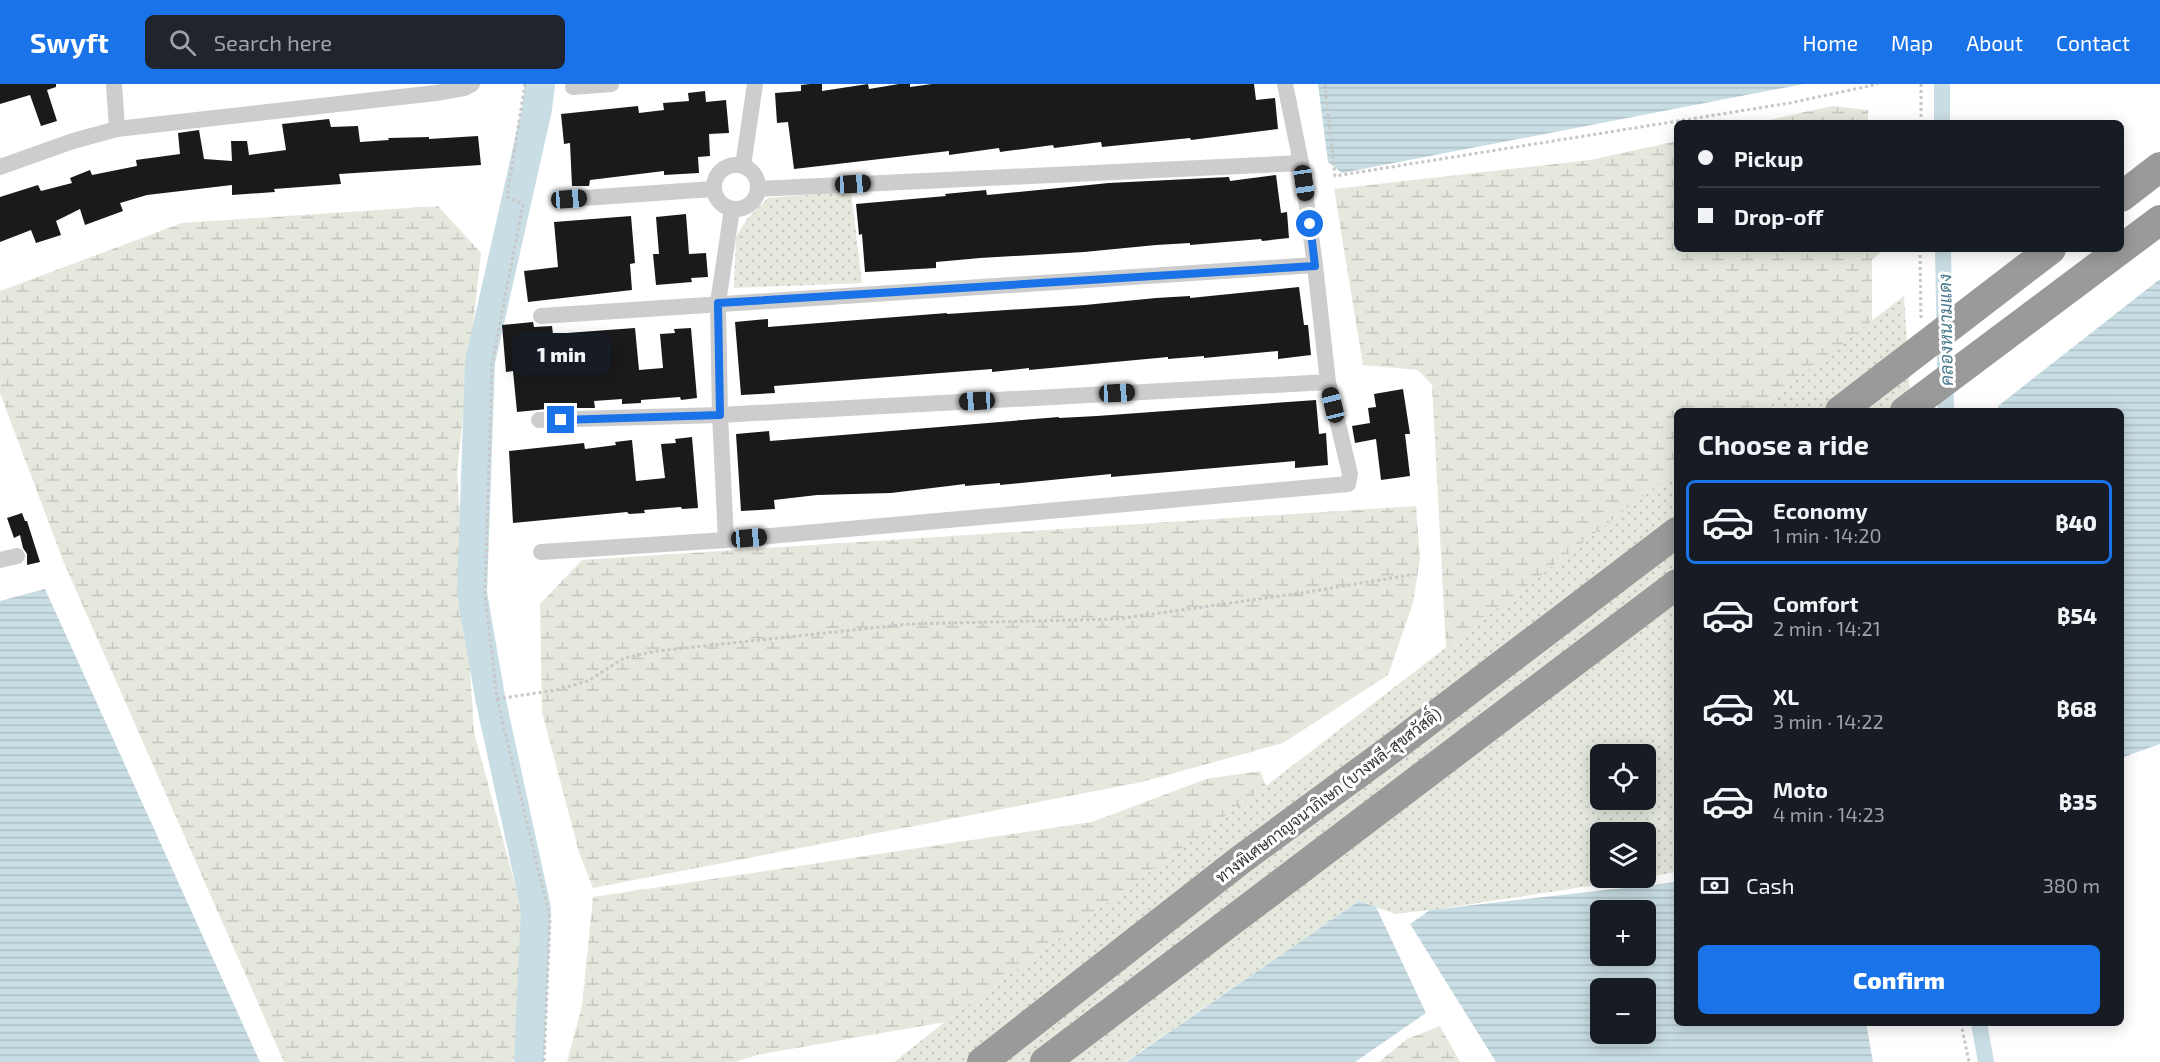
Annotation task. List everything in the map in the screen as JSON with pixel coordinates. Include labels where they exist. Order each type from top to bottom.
[{"type":"highway","points":[[2124,195],[2160,167]]},
{"type":"highway","points":[[2124,247],[2160,220]]},
{"type":"highway","points":[[1844,408],[2047,252]]},
{"type":"highway","points":[[1909,408],[2117,252]]},
{"type":"highway","name":"ทางพิเศษกาญจนาภิเษก (บางพลี-สุขสวัสดิ์)","points":[[982,1062],[1239,861],[1390,750],[1674,533]]},
{"type":"highway","points":[[1045,1062],[1674,586]]},
{"type":"street","points":[[114,84],[117,129]]},
{"type":"street","points":[[0,167],[73,141],[117,129],[436,93],[464,88],[472,84]]},
{"type":"street","points":[[573,87],[611,84]]},
{"type":"street","points":[[744,166],[755,84]]},
{"type":"street","points":[[541,552],[726,540],[1345,486],[1349,482],[1350,474],[1328,382],[1301,163],[1285,84]]},
{"type":"street","points":[[758,189],[1301,163]]},
{"type":"street","points":[[736,165],[744,166],[755,175],[758,189],[752,203],[739,209],[732,209],[719,202],[714,189],[717,175],[722,170],[736,165]]},
{"type":"street","points":[[569,199],[714,189]]},
{"type":"street","points":[[726,540],[718,303],[732,209]]},
{"type":"street","points":[[541,316],[1315,266]]},
{"type":"street","points":[[539,420],[720,415],[1328,382]]},
{"type":"street","points":[[0,560],[17,556]]},
{"type":"path","points":[[525,84],[507,197],[523,204],[492,364],[485,594],[497,699],[550,918],[544,1062]]},
{"type":"path","points":[[1325,84],[1335,176],[1674,122]]},
{"type":"path","points":[[1684,120],[1790,103],[1878,84]]},
{"type":"path","points":[[1921,84],[1921,120]]},
{"type":"path","points":[[497,699],[556,690],[588,681],[624,658],[657,651],[909,624],[1117,619],[1410,575]]},
{"type":"path","points":[[1962,1026],[1970,1062]]},
{"type":"green space","points":[[1832,106],[1868,110],[1868,120],[1769,120]]},
{"type":"green space","points":[[1674,142],[1674,252],[1881,252],[1872,260],[1872,321],[1758,408],[1674,408],[1674,472],[1446,648],[1432,385],[1418,370],[1363,365],[1334,189],[1590,160]]},
{"type":"green space","points":[[851,191],[862,283],[734,288],[736,237],[747,219],[768,198]]},
{"type":"green space","points":[[438,206],[481,253],[457,471],[474,732],[534,955],[513,1062],[284,1062],[64,563],[0,393],[0,291],[182,223]]},
{"type":"green space","points":[[1904,296],[1911,408],[1758,408]]},
{"type":"green space","points":[[1674,472],[1674,872],[1656,875],[1656,822],[1590,822],[1590,886],[1395,914],[1359,901],[1125,1062],[894,1062],[1266,786]]},
{"type":"green space","points":[[1416,506],[1420,558],[1413,603],[1388,675],[1283,743],[1142,782],[593,888],[579,852],[542,712],[540,604],[582,560]]},
{"type":"green space","points":[[1260,771],[1266,786],[945,1022],[757,1055],[735,1062],[567,1062],[582,1006],[593,897],[1092,822],[1206,779]]},
{"type":"green space","points":[[1440,1026],[1460,1062],[1379,1062],[1407,1039]]},
{"type":"shaded area","points":[[1318,84],[1804,84],[1342,173],[1328,162]]},
{"type":"shaded area","points":[[2160,279],[2160,744],[2124,757],[2124,408],[1998,408]]},
{"type":"shaded area","points":[[45,589],[260,1062],[0,1062],[0,601]]},
{"type":"shaded area","points":[[1674,882],[1674,1026],[1867,1026],[1873,1062],[1496,1062],[1410,924],[1430,910],[1624,888],[1656,888],[1656,884]]},
{"type":"shaded area","points":[[1359,901],[1376,907],[1426,1013],[1355,1062],[1126,1062]]},
{"type":"building","points":[[0,84],[56,84],[56,87],[47,90],[57,121],[41,126],[30,95],[0,104]]},
{"type":"building","points":[[822,84],[822,91],[868,84],[869,89],[899,84],[910,84],[910,87],[932,84],[1254,84],[1256,100],[1275,98],[1278,129],[1191,140],[1190,138],[1102,147],[1101,142],[1000,152],[999,148],[949,155],[949,151],[794,169],[788,122],[777,123],[775,93],[801,91],[801,85]]},
{"type":"building","points":[[705,91],[706,102],[726,100],[729,133],[709,134],[710,156],[698,157],[699,173],[664,175],[664,171],[590,180],[589,186],[572,186],[570,143],[564,144],[561,114],[638,106],[639,113],[664,110],[663,103],[689,101],[688,93]]},
{"type":"building","points":[[329,119],[331,127],[358,126],[360,142],[389,140],[388,138],[429,137],[429,139],[478,136],[481,165],[339,174],[341,184],[274,189],[275,192],[232,195],[232,185],[147,195],[120,203],[123,211],[85,225],[80,209],[56,221],[61,235],[36,243],[31,230],[0,242],[0,197],[38,185],[41,191],[72,183],[70,178],[90,170],[92,175],[137,166],[136,160],[180,154],[178,133],[199,130],[204,159],[232,161],[231,141],[247,141],[249,155],[286,150],[282,124]]},
{"type":"building","points":[[1276,175],[1281,213],[1287,212],[1289,238],[980,258],[936,262],[936,268],[865,272],[862,234],[859,235],[856,204],[986,190],[987,195],[1109,183],[1229,177],[1230,181]]},
{"type":"building","points":[[686,214],[689,254],[706,253],[708,277],[691,278],[692,282],[656,285],[653,254],[659,254],[656,217]]},
{"type":"building","points":[[631,216],[635,263],[630,264],[632,290],[528,302],[524,271],[558,267],[554,222]]},
{"type":"building","points":[[1299,287],[1304,325],[1308,325],[1311,355],[1278,359],[1278,351],[1204,358],[1204,356],[1168,359],[1168,357],[1029,370],[1029,368],[992,372],[992,369],[774,386],[775,393],[741,395],[735,322],[768,319],[768,327],[1156,298],[1190,296],[1190,298]]},
{"type":"building","points":[[533,322],[534,327],[552,326],[553,334],[635,328],[639,370],[663,368],[660,334],[675,333],[674,329],[691,328],[697,398],[641,400],[641,403],[622,404],[622,399],[594,401],[595,408],[575,408],[575,404],[517,412],[513,371],[506,372],[502,325]]},
{"type":"building","points":[[1403,389],[1410,434],[1405,434],[1410,476],[1381,480],[1376,439],[1355,443],[1352,426],[1370,423],[1368,408],[1376,407],[1374,394]]},
{"type":"building","points":[[1316,400],[1319,434],[1326,433],[1328,465],[1295,468],[1295,461],[1111,477],[1111,474],[1000,485],[1000,483],[965,486],[965,484],[891,493],[817,495],[774,500],[775,509],[741,511],[736,434],[769,431],[770,441],[1059,417]]},
{"type":"building","points":[[692,437],[698,508],[644,510],[645,513],[629,514],[627,512],[513,523],[509,451],[584,443],[585,449],[616,445],[615,442],[632,440],[636,481],[665,478],[661,444],[676,443],[675,439]]},
{"type":"building","points":[[22,513],[27,521],[40,562],[27,565],[27,554],[20,535],[14,538],[7,518]]},
{"type":"waterway","points":[[529,1062],[536,909],[490,697],[472,593],[480,362],[537,109],[540,84]]},
{"type":"waterway","name":"คลองหนามแดง","points":[[1942,84],[1942,120]]},
{"type":"waterway","name":"คลองหนามแดง","points":[[1943,252],[1946,408]]},
{"type":"waterway","name":"คลองหนามแดง","points":[[1980,1026],[1986,1062]]},
{"type":"route","points":[[561,420],[720,415],[718,303],[1315,266],[1310,224]]}]
